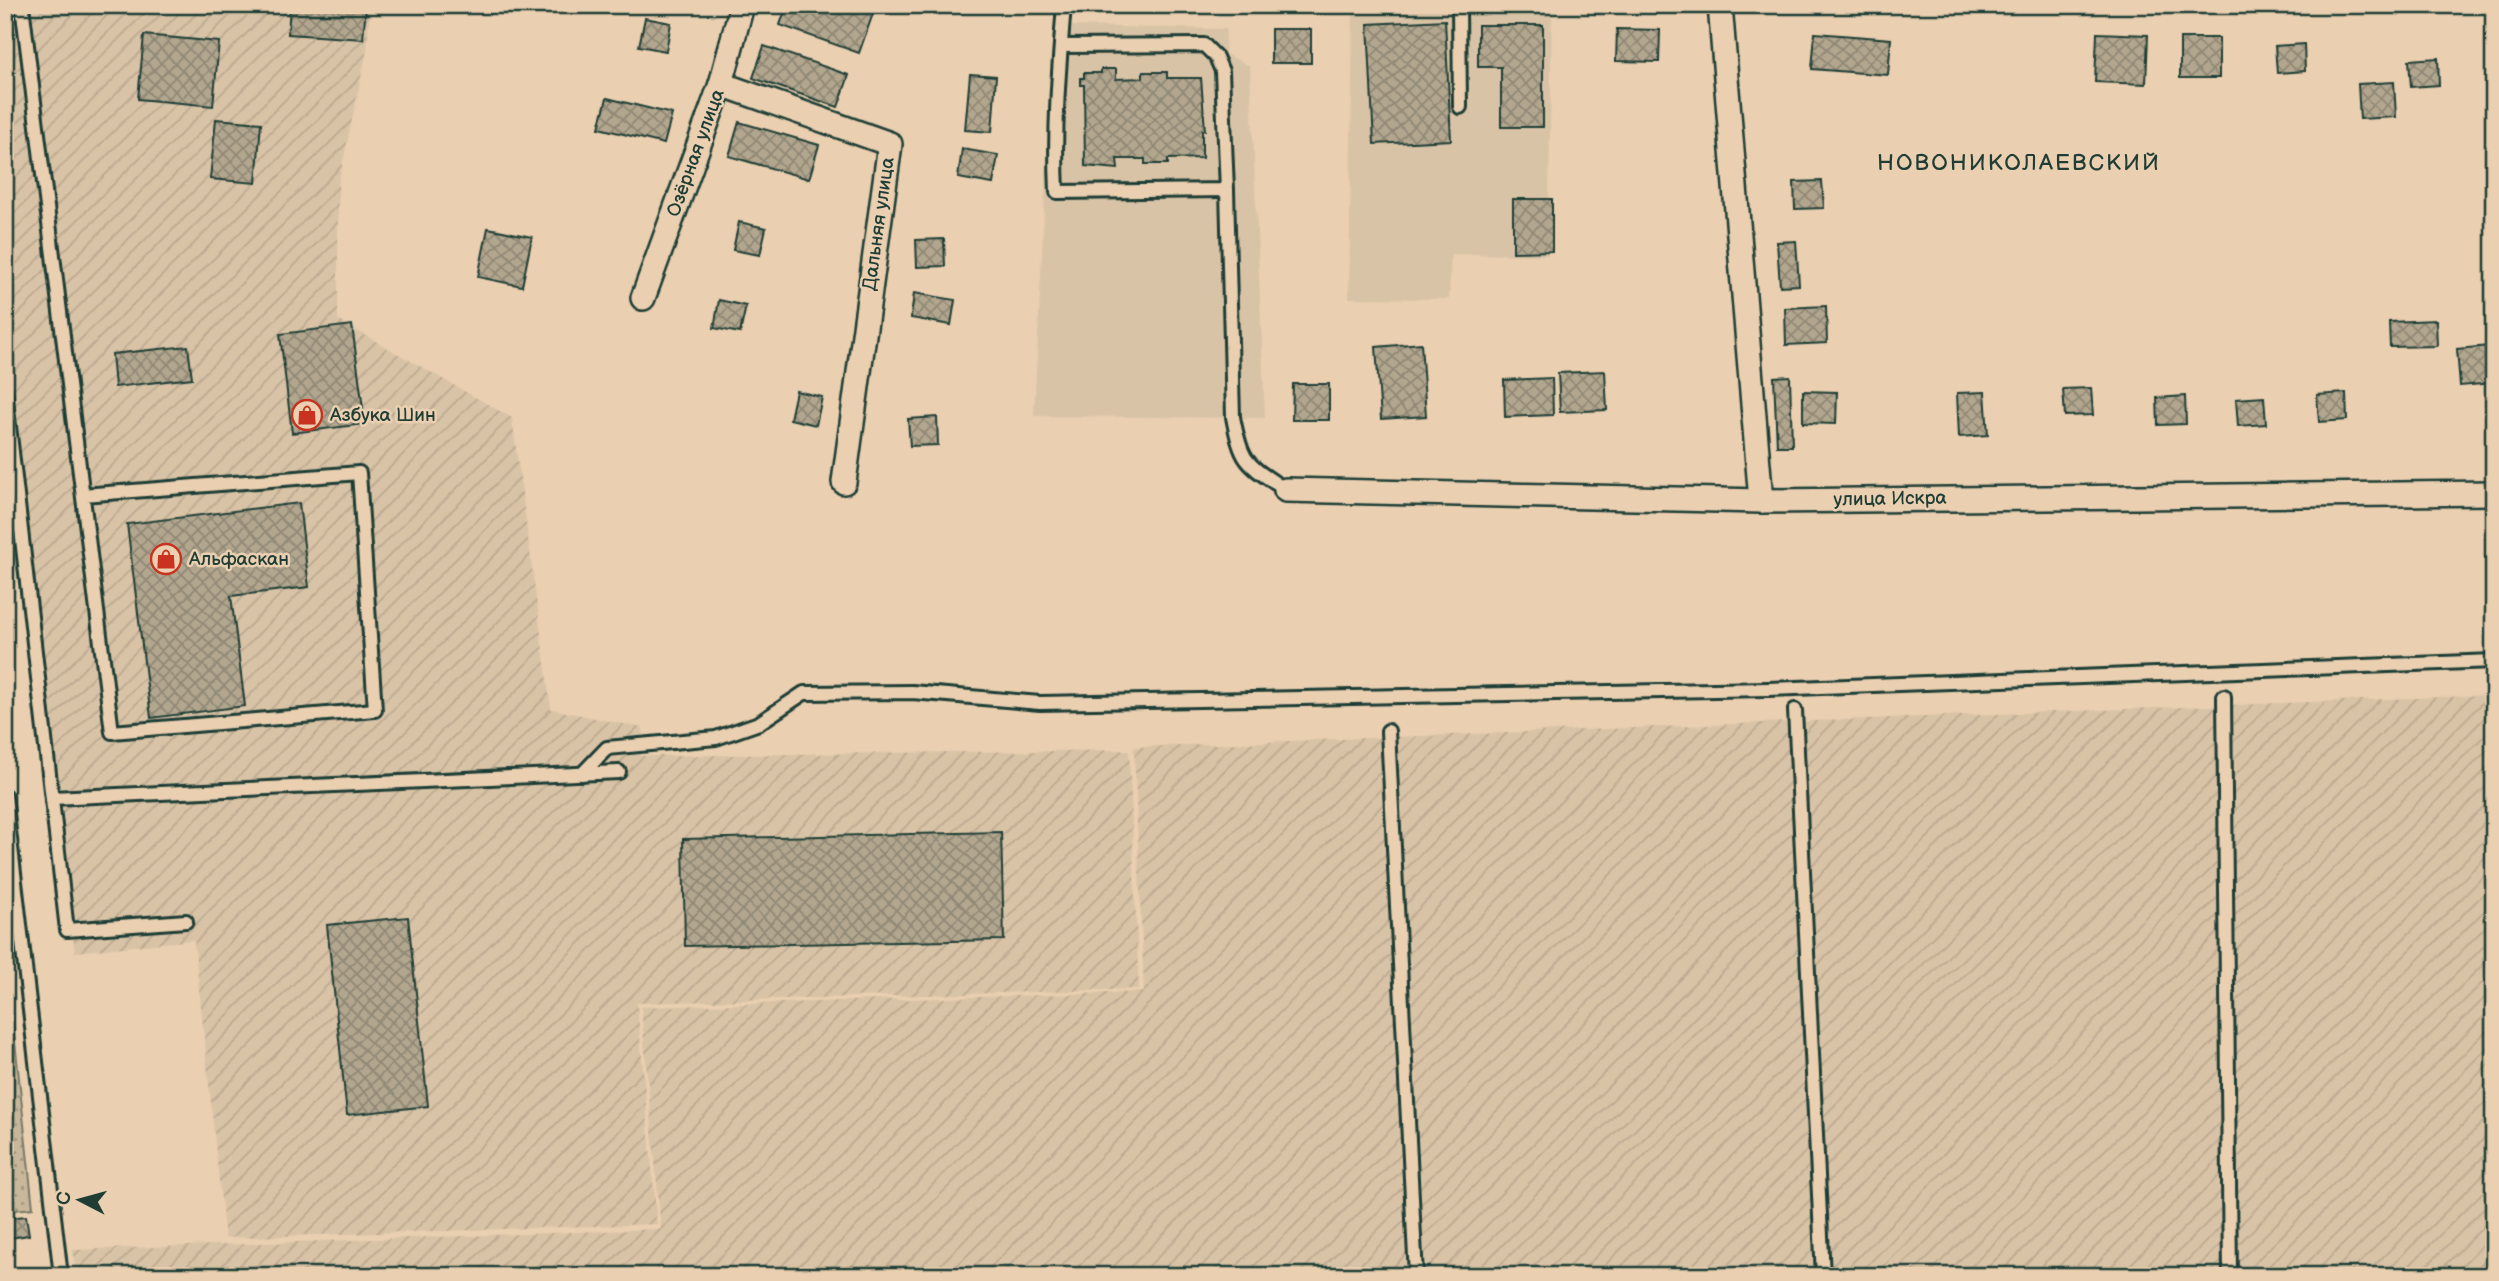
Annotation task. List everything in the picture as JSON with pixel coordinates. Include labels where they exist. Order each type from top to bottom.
[{"type":"street","name":"Озёрная улица","points":[[643,298],[721,84],[742,5]]},
{"type":"street","points":[[1720,5],[1761,501]]},
{"type":"street","name":"Дальняя улица","points":[[721,84],[890,144],[844,482]]},
{"type":"street","name":"улица Искра","points":[[1286,490],[1761,501],[2494,493]]},
{"type":"lane","points":[[22,5],[112,732],[375,710],[359,473],[83,495]]},
{"type":"lane","points":[[1064,5],[1054,136],[1057,192],[1227,190]]},
{"type":"lane","points":[[1459,5],[1461,107]]},
{"type":"lane","points":[[1061,46],[1204,45],[1216,57],[1222,71],[1233,417],[1240,451],[1254,469],[1286,490]]},
{"type":"lane","points":[[5,391],[67,930],[186,921]]},
{"type":"lane","points":[[582,774],[607,748],[716,738],[759,723],[804,693],[912,692],[1040,703],[1768,689],[2494,661]]},
{"type":"lane","points":[[2224,696],[2230,1276]]},
{"type":"lane","points":[[1795,710],[1823,1276]]},
{"type":"lane","points":[[1388,731],[1416,1276]]},
{"type":"lane","points":[[52,797],[619,772]]},
{"type":"lane","points":[[5,796],[61,1276]]},
{"type":"shaded area","points":[[5,5],[370,5],[367,50],[338,185],[338,320],[512,418],[551,709],[643,728],[641,756],[1129,750],[1139,989],[637,1003],[657,1224],[225,1238],[194,940],[75,952],[5,313]]},
{"type":"shaded area","points":[[1353,5],[1552,6],[1548,255],[1451,254],[1449,299],[1349,298]]},
{"type":"shaded area","points":[[1053,27],[1226,29],[1225,54],[1250,66],[1265,418],[1034,416]]},
{"type":"shaded area","points":[[2494,695],[2494,1276],[76,1276],[73,1250],[661,1229],[641,1007],[1144,992],[1134,747]]},
{"type":"shaded area","points":[[5,949],[33,1208],[5,1211]]},
{"type":"building","points":[[290,5],[366,5],[363,39],[288,34]]},
{"type":"building","points":[[787,5],[866,5],[875,8],[859,53],[780,25]]},
{"type":"building","points":[[645,18],[671,23],[666,51],[639,46]]},
{"type":"building","points":[[1445,20],[1451,140],[1374,144],[1368,24]]},
{"type":"building","points":[[1478,25],[1543,25],[1543,127],[1501,127],[1501,67],[1478,67]]},
{"type":"building","points":[[1271,29],[1311,29],[1311,63],[1271,63]]},
{"type":"building","points":[[1617,29],[1660,30],[1659,62],[1616,61]]},
{"type":"building","points":[[1815,33],[1891,39],[1888,75],[1812,69]]},
{"type":"building","points":[[2097,33],[2148,35],[2146,84],[2095,82]]},
{"type":"building","points":[[144,35],[219,42],[213,106],[138,99]]},
{"type":"building","points":[[2180,38],[2219,38],[2219,78],[2180,78]]},
{"type":"building","points":[[2304,44],[2305,71],[2277,73],[2275,46]]},
{"type":"building","points":[[764,46],[849,75],[838,107],[753,78]]},
{"type":"building","points":[[2438,58],[2439,85],[2411,87],[2409,60]]},
{"type":"building","points":[[1101,69],[1116,69],[1116,79],[1143,78],[1143,72],[1167,72],[1167,78],[1201,78],[1205,130],[1202,130],[1202,158],[1168,159],[1168,164],[1145,164],[1145,159],[1117,159],[1118,169],[1085,166],[1084,85],[1080,85],[1080,78],[1084,78],[1084,73],[1101,73]]},
{"type":"building","points":[[970,74],[996,76],[992,132],[965,130]]},
{"type":"building","points":[[2394,82],[2396,117],[2360,119],[2358,84]]},
{"type":"building","points":[[607,98],[672,114],[664,144],[599,128]]},
{"type":"building","points":[[216,119],[261,123],[256,183],[210,179]]},
{"type":"building","points":[[739,122],[819,145],[809,179],[729,156]]},
{"type":"building","points":[[962,149],[998,155],[993,184],[958,178]]},
{"type":"building","points":[[1822,181],[1824,208],[1795,209],[1794,182]]},
{"type":"building","points":[[1513,199],[1552,199],[1552,251],[1513,252]]},
{"type":"building","points":[[739,222],[766,228],[760,255],[733,250]]},
{"type":"building","points":[[488,228],[532,237],[522,286],[478,277]]},
{"type":"building","points":[[944,239],[945,266],[917,267],[916,240]]},
{"type":"building","points":[[1796,241],[1799,285],[1780,286],[1777,242]]},
{"type":"building","points":[[914,293],[955,300],[951,325],[911,318]]},
{"type":"building","points":[[719,300],[746,306],[740,333],[714,328]]},
{"type":"building","points":[[1826,306],[1827,343],[1786,345],[1785,308]]},
{"type":"building","points":[[2436,320],[2437,346],[2390,347],[2389,322]]},
{"type":"building","points":[[352,325],[365,424],[292,433],[280,334]]},
{"type":"building","points":[[1421,343],[1426,416],[1381,419],[1376,347]]},
{"type":"building","points":[[188,346],[192,378],[115,387],[112,354]]},
{"type":"building","points":[[2489,346],[2493,383],[2460,386],[2457,349]]},
{"type":"building","points":[[1605,371],[1607,410],[1560,412],[1558,373]]},
{"type":"building","points":[[1790,376],[1792,446],[1777,446],[1774,377]]},
{"type":"building","points":[[1552,378],[1553,415],[1505,417],[1504,380]]},
{"type":"building","points":[[1293,384],[1329,384],[1329,420],[1292,420]]},
{"type":"building","points":[[2091,388],[2093,415],[2065,416],[2063,389]]},
{"type":"building","points":[[796,391],[822,397],[816,425],[790,419]]},
{"type":"building","points":[[1803,391],[1837,392],[1836,424],[1803,423]]},
{"type":"building","points":[[1985,392],[1988,435],[1959,437],[1957,393]]},
{"type":"building","points":[[2346,393],[2347,420],[2319,422],[2317,395]]},
{"type":"building","points":[[2185,396],[2186,424],[2158,425],[2157,398]]},
{"type":"building","points":[[2264,397],[2266,424],[2238,426],[2236,399]]},
{"type":"building","points":[[937,417],[938,445],[910,446],[908,419]]},
{"type":"building","points":[[299,503],[309,587],[231,596],[245,706],[151,718],[127,524]]},
{"type":"building","points":[[1001,832],[1004,940],[685,946],[683,839]]},
{"type":"building","points":[[408,917],[428,1106],[347,1115],[327,925]]},
{"type":"building","points":[[26,1216],[29,1235],[10,1238],[8,1218]]},
{"type":"place","name":"Азбука Шин","points":[[307,415]]},
{"type":"place","name":"Альфаскан","points":[[166,559]]},
{"type":"district","name":"НОВОНИКОЛАЕВСКИЙ","points":[[2019,163]]}]
